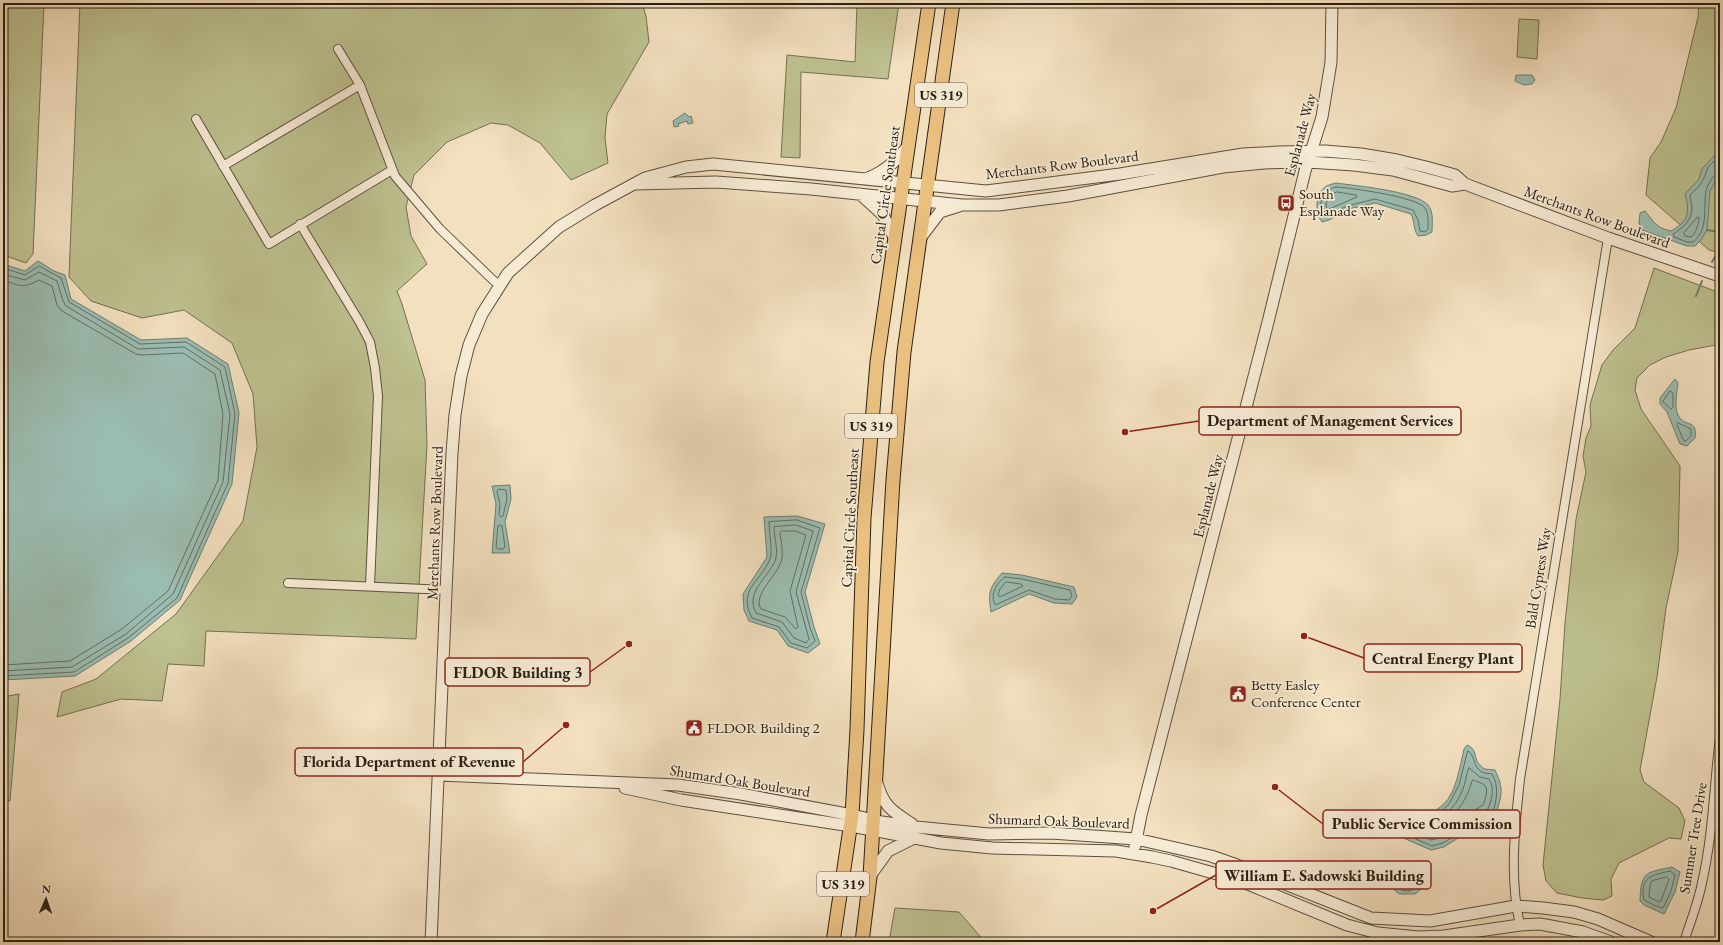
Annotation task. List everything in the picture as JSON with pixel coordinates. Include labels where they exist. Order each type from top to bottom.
[{"type":"main road","name":"Capital Circle Southeast","points":[[833,942],[851,820],[857,730],[864,518],[878,362],[929,3]]},
{"type":"main road","name":"US 319","points":[[862,942],[870,877],[893,480],[904,352],[953,3]]},
{"type":"street","name":"Esplanade Way","points":[[1134,854],[1136,839],[1310,156],[1322,117],[1331,62],[1332,3]]},
{"type":"street","points":[[338,49],[360,85],[395,176],[440,229],[494,281],[501,285]]},
{"type":"street","points":[[223,166],[360,85]]},
{"type":"street","points":[[196,119],[269,244],[392,170]]},
{"type":"street","points":[[866,178],[878,174],[888,168],[909,145]]},
{"type":"street","name":"Merchants Row Boulevard","points":[[431,942],[452,453],[455,415],[461,376],[469,345],[482,314],[508,273],[559,227],[595,205],[645,178],[686,167],[713,164],[986,191],[1082,179],[1243,154],[1310,156],[1355,154],[1397,160],[1455,175],[1465,184],[1608,238],[1720,276]]},
{"type":"street","name":"Merchants Row Boulevard","points":[[636,184],[716,182],[860,194],[962,205],[999,205],[1084,192],[1223,167],[1310,156]]},
{"type":"street","points":[[1082,179],[1084,192]]},
{"type":"street","points":[[860,194],[883,216],[895,239]]},
{"type":"street","points":[[921,237],[940,212],[962,205]]},
{"type":"street","points":[[300,224],[359,321],[370,342],[378,396],[370,586]]},
{"type":"street","name":"Bald Cypress Way","points":[[1520,925],[1516,906],[1514,826],[1520,779],[1608,238]]},
{"type":"street","points":[[288,583],[447,590]]},
{"type":"street","name":"Summer Tree Drive","points":[[1684,942],[1698,901],[1717,798],[1720,736]]},
{"type":"street","name":"Shumard Oak Boulevard","points":[[438,775],[678,785],[851,820],[872,825],[912,839],[992,848],[1097,849],[1171,860],[1238,880],[1316,913],[1366,931],[1418,937],[1444,936],[1520,925],[1540,924],[1569,928],[1611,942]]},
{"type":"street","points":[[876,778],[882,797],[887,806],[916,827]]},
{"type":"street","name":"Shumard Oak Boulevard","points":[[872,825],[916,827],[989,834],[1051,833],[1136,839],[1212,856],[1237,864],[1371,918],[1430,921],[1516,906],[1574,912],[1598,919],[1651,942]]},
{"type":"street","points":[[1051,833],[1051,849]]},
{"type":"street","points":[[870,877],[888,851],[912,839]]},
{"type":"green space","points":[[3,3],[44,3],[33,254],[26,263],[3,255]]},
{"type":"green space","points":[[80,3],[642,3],[646,16],[649,42],[607,114],[605,138],[608,163],[571,180],[540,143],[508,125],[491,123],[447,142],[414,175],[406,207],[411,236],[427,264],[397,291],[425,380],[427,445],[416,639],[206,631],[204,666],[168,664],[162,701],[121,699],[57,717],[62,692],[96,679],[176,614],[243,521],[257,447],[253,394],[232,343],[184,310],[142,318],[91,301],[69,277]]},
{"type":"green space","points":[[857,3],[899,3],[888,79],[801,72],[800,158],[781,157],[787,55],[855,62]]},
{"type":"green space","points":[[1699,3],[1720,3],[1720,253],[1709,250],[1646,195],[1650,158],[1661,142],[1676,108],[1698,17]]},
{"type":"green space","points":[[1519,19],[1539,20],[1537,59],[1517,57]]},
{"type":"green space","points":[[1654,268],[1720,293],[1720,342],[1716,345],[1689,350],[1666,357],[1650,365],[1637,378],[1635,390],[1641,409],[1680,466],[1678,552],[1666,608],[1657,677],[1640,770],[1644,782],[1679,808],[1685,821],[1681,839],[1669,838],[1619,863],[1611,879],[1612,896],[1603,900],[1582,898],[1557,893],[1546,881],[1543,865],[1576,519],[1586,472],[1583,456],[1586,438],[1591,426],[1590,405],[1602,365],[1613,350],[1635,328]]},
{"type":"green space","points":[[19,694],[10,801],[3,800],[3,697]]},
{"type":"green space","points":[[895,908],[959,912],[985,942],[889,942]]},
{"type":"water","points":[[1516,75],[1532,75],[1535,80],[1532,84],[1524,85],[1515,81]]},
{"type":"water","points":[[685,113],[689,117],[691,116],[693,123],[688,124],[687,121],[674,127],[673,121]]},
{"type":"water","points":[[1714,156],[1720,159],[1720,173],[1710,191],[1707,230],[1700,241],[1695,246],[1687,246],[1642,230],[1639,223],[1640,213],[1645,211],[1656,224],[1666,230],[1671,231],[1685,220],[1688,211],[1685,194],[1699,179],[1702,169]]},
{"type":"water","points":[[1336,183],[1385,190],[1421,200],[1430,208],[1432,232],[1426,235],[1418,236],[1415,231],[1411,214],[1375,203],[1349,209],[1329,220],[1322,222],[1317,210],[1319,196],[1325,187]]},
{"type":"water","points":[[38,261],[54,271],[65,275],[71,299],[141,340],[187,338],[228,364],[239,413],[232,484],[180,600],[131,641],[75,676],[3,680],[3,264],[25,271]]},
{"type":"water","points":[[1675,379],[1678,383],[1676,404],[1678,415],[1684,421],[1693,425],[1695,432],[1695,438],[1687,446],[1680,444],[1667,412],[1660,404],[1660,398]]},
{"type":"water","points":[[510,485],[511,499],[505,522],[510,553],[492,553],[496,504],[492,486]]},
{"type":"water","points":[[797,516],[825,524],[805,592],[820,644],[808,653],[788,646],[777,630],[749,621],[744,610],[743,594],[767,557],[764,517]]},
{"type":"water","points":[[1002,573],[1022,575],[1074,587],[1077,597],[1072,604],[1054,603],[1029,594],[991,612],[990,591]]},
{"type":"water","points":[[1467,745],[1473,750],[1479,764],[1484,769],[1495,770],[1498,777],[1501,792],[1496,814],[1444,847],[1431,850],[1394,834],[1399,818],[1430,813],[1448,800],[1457,778],[1464,749]]},
{"type":"water","points":[[1672,867],[1680,872],[1675,892],[1664,914],[1644,905],[1640,901],[1642,884],[1643,879],[1650,872]]},
{"type":"water","points":[[1372,871],[1414,882],[1420,885],[1421,889],[1415,894],[1399,894],[1387,884],[1372,879],[1370,877]]},
{"type":"waterway","points":[[1707,230],[1720,232]]},
{"type":"waterway","points":[[1712,262],[1720,248]]},
{"type":"waterway","points":[[1696,296],[1702,281]]},
{"type":"place","name":"South Esplanade Way","points":[[1286,203]]},
{"type":"place","name":"Department of Management Services","points":[[1125,432]]},
{"type":"place","name":"Central Energy Plant","points":[[1304,636]]},
{"type":"place","name":"FLDOR Building 3","points":[[629,644]]},
{"type":"place","name":"Betty Easley Conference Center","points":[[1238,694]]},
{"type":"place","name":"Florida Department of Revenue","points":[[566,725]]},
{"type":"place","name":"FLDOR Building 2","points":[[694,728]]},
{"type":"place","name":"Public Service Commission","points":[[1275,787]]},
{"type":"place","name":"William E. Sadowski Building","points":[[1153,911]]}]
